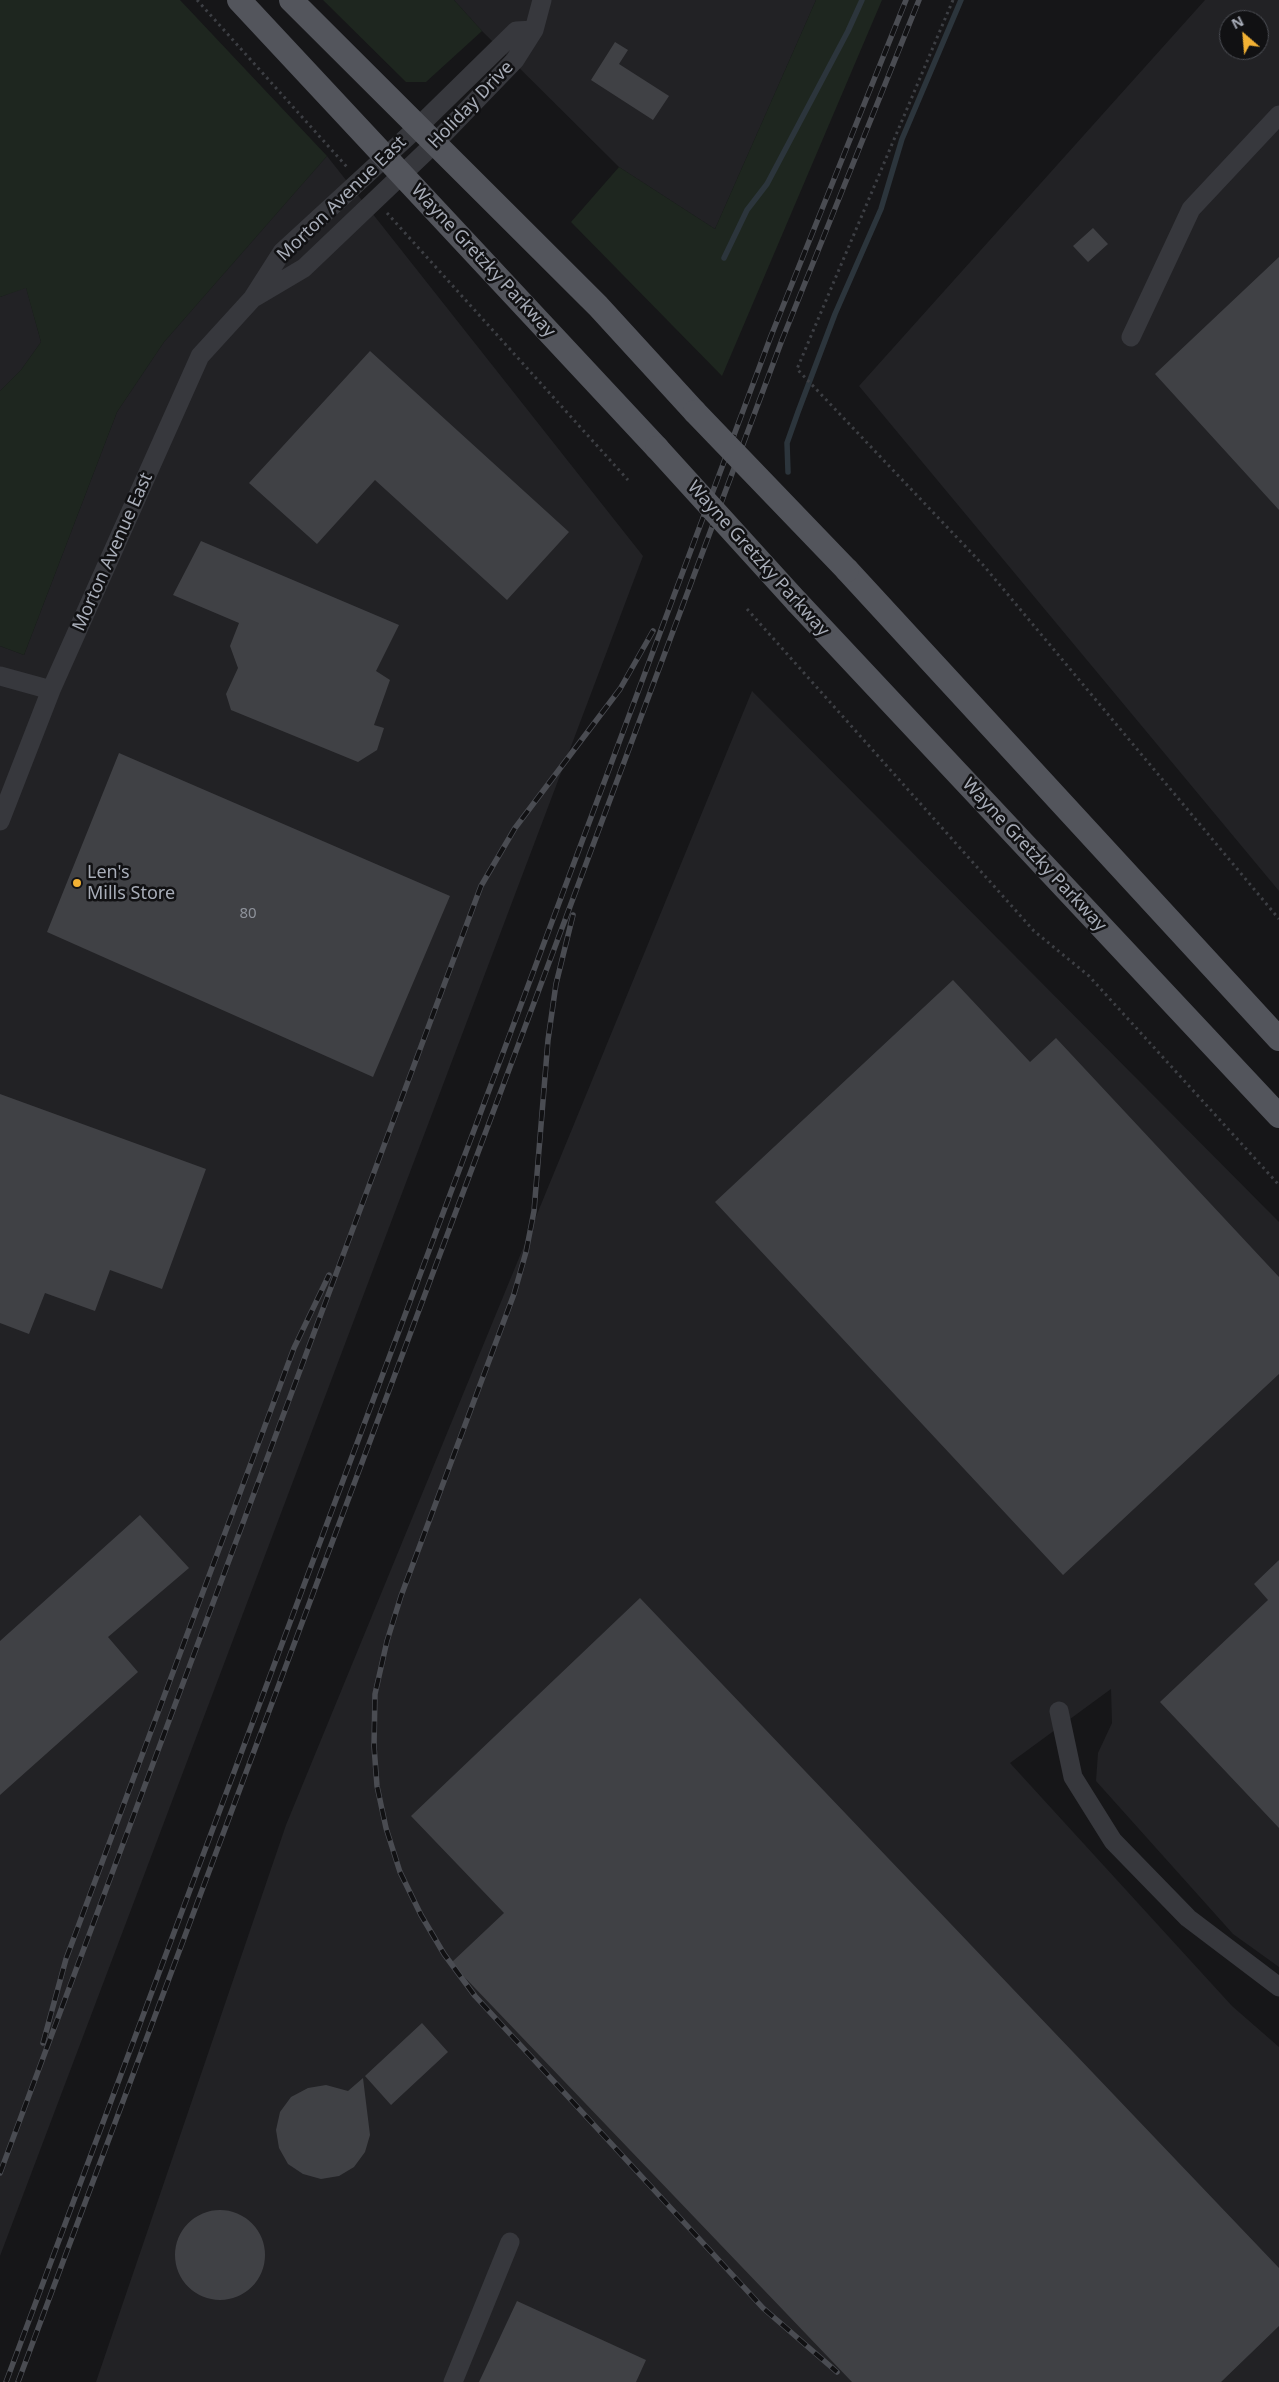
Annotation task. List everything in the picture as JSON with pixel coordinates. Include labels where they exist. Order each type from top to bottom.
[{"type":"main road","name":"Wayne Gretzky Parkway","points":[[239,0],[657,448],[797,602],[1279,1116]]},
{"type":"main road","points":[[290,0],[598,306],[695,412],[847,570],[1279,1039]]},
{"type":"street","name":"Holiday Drive","points":[[402,174],[427,135],[516,31],[534,30],[542,0]]},
{"type":"street","points":[[1131,337],[1192,209],[1279,114]]},
{"type":"street","name":"Morton Avenue East","points":[[0,822],[51,690],[200,356],[252,299],[282,252],[385,156],[427,135]]},
{"type":"street","name":"Morton Avenue East","points":[[252,299],[304,268],[402,174]]},
{"type":"street","points":[[0,676],[51,690]]},
{"type":"street","points":[[1059,1711],[1073,1777],[1113,1841],[1188,1918],[1279,1987]]},
{"type":"street","points":[[453,2382],[510,2242]]},
{"type":"path","points":[[197,0],[359,181]]},
{"type":"path","points":[[953,0],[797,369],[984,566],[1279,919]]},
{"type":"path","points":[[375,200],[628,480]]},
{"type":"path","points":[[747,609],[1034,931],[1090,976],[1279,1185]]},
{"type":"shaded area","points":[[0,0],[180,0],[327,156],[164,342],[117,412],[24,655],[0,646],[0,391],[21,370],[41,342],[26,288],[0,297]]},
{"type":"shaded area","points":[[323,0],[454,0],[482,31],[426,82],[406,82]]},
{"type":"shaded area","points":[[454,0],[816,0],[715,229],[619,167],[482,31]]},
{"type":"shaded area","points":[[816,0],[882,0],[722,376],[571,222],[619,167],[715,229]]},
{"type":"shaded area","points":[[1205,0],[1279,0],[1279,891],[859,386]]},
{"type":"shaded area","points":[[327,156],[643,556],[0,2256],[0,646],[24,655],[117,412],[164,342]]},
{"type":"shaded area","points":[[26,287],[41,342],[21,370],[0,391],[0,297]]},
{"type":"shaded area","points":[[752,691],[1279,1222],[1279,1967],[1233,1934],[1096,1781],[1098,1753],[1112,1723],[1111,1689],[1010,1763],[1232,2006],[1279,2047],[1279,2382],[96,2382],[286,1825]]},
{"type":"building","points":[[615,42],[628,50],[619,64],[669,96],[653,120],[591,80]]},
{"type":"building","points":[[1093,228],[1108,244],[1088,262],[1073,246]]},
{"type":"building","points":[[1279,257],[1279,510],[1155,374]]},
{"type":"building","points":[[370,351],[569,532],[507,600],[375,480],[317,544],[249,483]]},
{"type":"building","points":[[201,541],[399,625],[376,671],[390,680],[374,725],[384,728],[377,750],[358,762],[231,710],[226,694],[238,668],[230,646],[239,623],[173,595]]},
{"type":"building","points":[[119,753],[450,896],[373,1077],[47,932]]},
{"type":"building","points":[[953,980],[1030,1062],[1056,1038],[1279,1277],[1279,1374],[1063,1575],[715,1202]]},
{"type":"building","points":[[0,1094],[206,1169],[162,1289],[110,1270],[95,1311],[45,1293],[29,1334],[0,1323]]},
{"type":"building","points":[[140,1515],[189,1568],[108,1637],[138,1672],[0,1795],[0,1641]]},
{"type":"building","points":[[1279,1560],[1279,1828],[1160,1702],[1268,1600],[1254,1584]]},
{"type":"building","points":[[640,1598],[1279,2268],[1279,2326],[1221,2382],[852,2382],[451,1963],[504,1913],[411,1816]]},
{"type":"building","points":[[422,2023],[448,2052],[391,2105],[365,2076]]},
{"type":"building","points":[[363,2078],[370,2135],[365,2152],[354,2167],[339,2176],[321,2179],[303,2174],[288,2164],[279,2148],[276,2130],[280,2112],[291,2097],[308,2088],[326,2085],[348,2091]]},
{"type":"building","points":[[220,2210],[237,2214],[252,2223],[261,2238],[265,2255],[261,2272],[252,2287],[237,2296],[220,2300],[203,2296],[188,2287],[179,2272],[175,2255],[179,2238],[188,2223],[203,2214]]},
{"type":"building","points":[[517,2301],[646,2360],[636,2382],[479,2382]]},
{"type":"waterway","points":[[724,258],[747,210],[767,184],[848,31],[862,0]]},
{"type":"waterway","points":[[788,472],[787,443],[798,412],[835,314],[881,209],[902,139],[961,0]]},
{"type":"railway","points":[[6,2382],[771,336],[906,0]]},
{"type":"railway","points":[[18,2382],[782,340],[919,0]]},
{"type":"railway","points":[[0,2173],[481,886],[515,828],[620,689],[653,631]]},
{"type":"railway","points":[[573,915],[556,984],[548,1040],[534,1211],[526,1252],[514,1294],[401,1596],[387,1641],[375,1694],[374,1746],[377,1786],[386,1828],[400,1872],[421,1915],[444,1954],[475,1996],[763,2308],[837,2372]]},
{"type":"railway","points":[[43,2043],[66,1959],[294,1348],[329,1275]]},
{"type":"place","name":"Len's Mills Store","points":[[77,883]]}]
